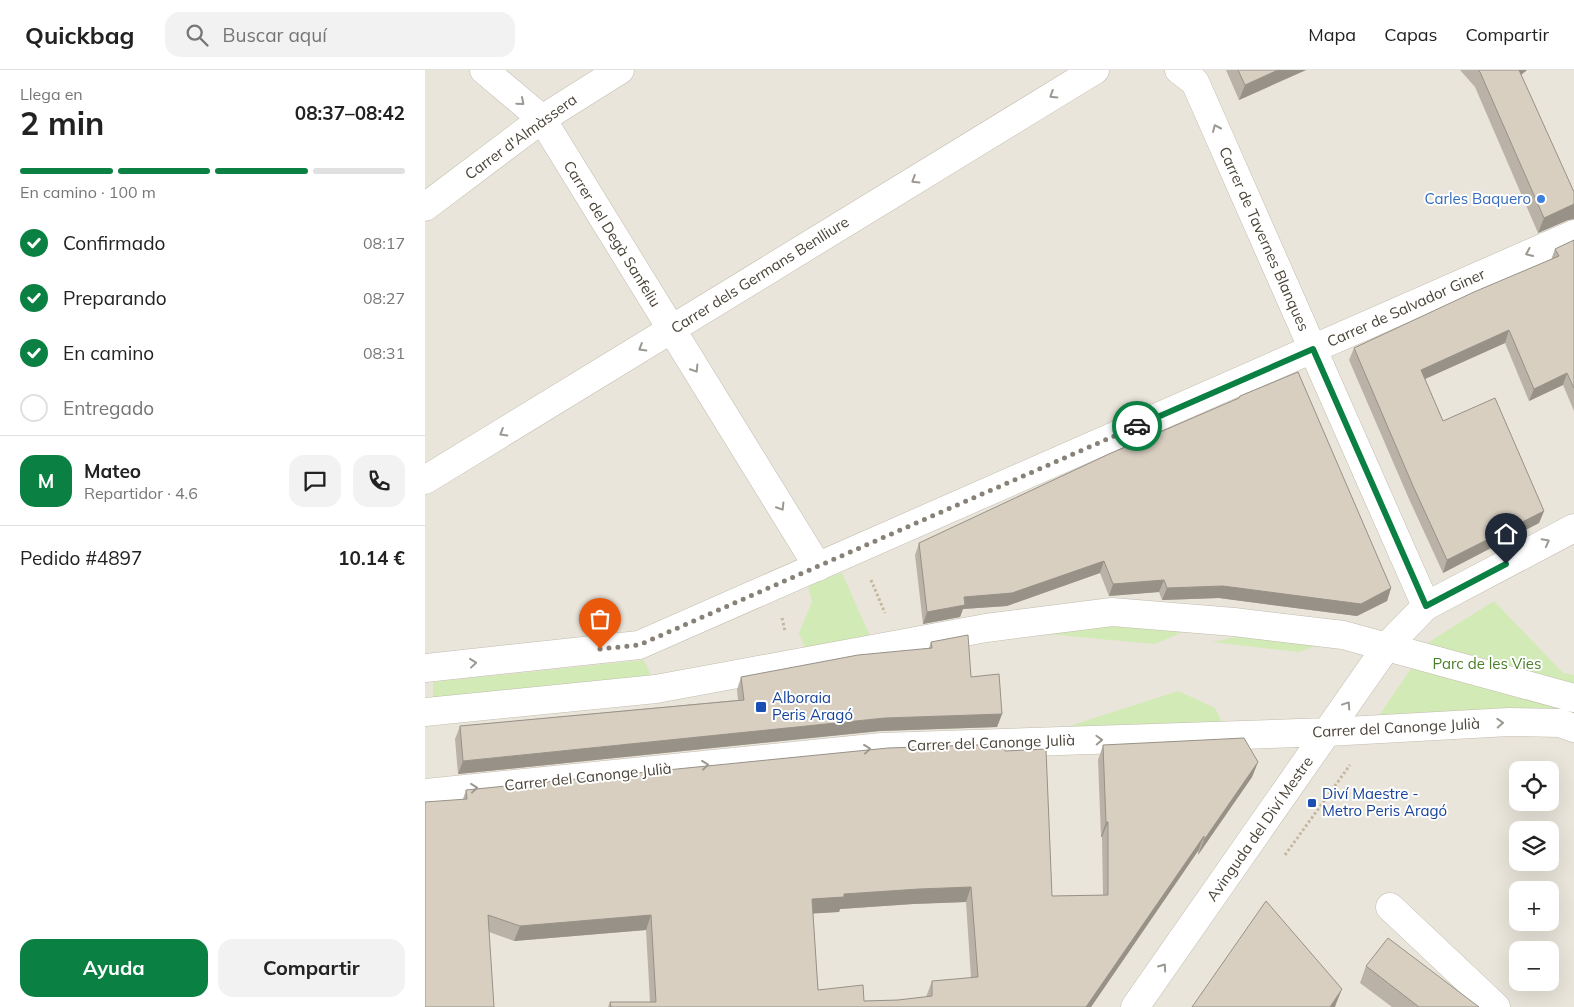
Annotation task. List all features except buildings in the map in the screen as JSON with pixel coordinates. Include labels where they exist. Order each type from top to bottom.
[{"type":"street","name":"Carrer del Degà Sanfeliu","points":[[484,70],[542,119],[818,567]]},
{"type":"street","name":"Carrer d'Almàssera","points":[[425,207],[542,119],[620,70]]},
{"type":"street","name":"Carrer dels Germans Benlliure","points":[[425,480],[1095,70]]},
{"type":"street","name":"Carrer de Tavernes Blanques","points":[[1179,70],[1195,82],[1426,606]]},
{"type":"street","name":"Carrer de Salvador Giner","points":[[425,668],[639,645],[1574,234]]},
{"type":"street","name":"Avinguda del Diví Mestre","points":[[1135,1007],[1329,732],[1387,646],[1426,606],[1574,528]]},
{"type":"street","points":[[425,712],[656,689],[985,628],[1112,612],[1234,622],[1343,635],[1574,698]]},
{"type":"street","name":"Carrer del Canonge Julià","points":[[425,793],[883,747],[1329,732],[1509,722],[1567,725]]},
{"type":"street","points":[[1390,907],[1496,1007]]},
{"type":"path","points":[[858,549],[898,644]]},
{"type":"path","points":[[776,585],[792,664]]},
{"type":"path","points":[[1284,856],[1353,761]]},
{"type":"shaded area","points":[[425,70],[1574,70],[1574,1007],[425,1007]]},
{"type":"green space","points":[[842,573],[870,636],[809,659],[799,633],[812,602],[808,585]]},
{"type":"green space","name":"Parc de les Vies","points":[[1494,601],[1563,673],[1574,675],[1574,719],[1378,717],[1429,642]]},
{"type":"green space","points":[[1079,623],[1187,630],[1155,644],[1046,634]]},
{"type":"green space","points":[[1250,634],[1331,641],[1299,652],[1212,642]]},
{"type":"green space","points":[[644,660],[652,678],[433,700],[433,682]]},
{"type":"green space","points":[[1178,691],[1215,708],[1224,726],[1054,731]]},
{"type":"way so far","points":[[600,649],[639,645],[1137,426]]},
{"type":"place","name":"Carles Baquero","points":[[1541,199]]},
{"type":"place","name":"Alboraia Peris Aragó","points":[[761,707]]},
{"type":"place","name":"Diví Maestre - Metro Peris Aragó","points":[[1312,803]]},
{"type":"route","points":[[1137,426],[1313,349],[1426,606],[1506,564]]}]
